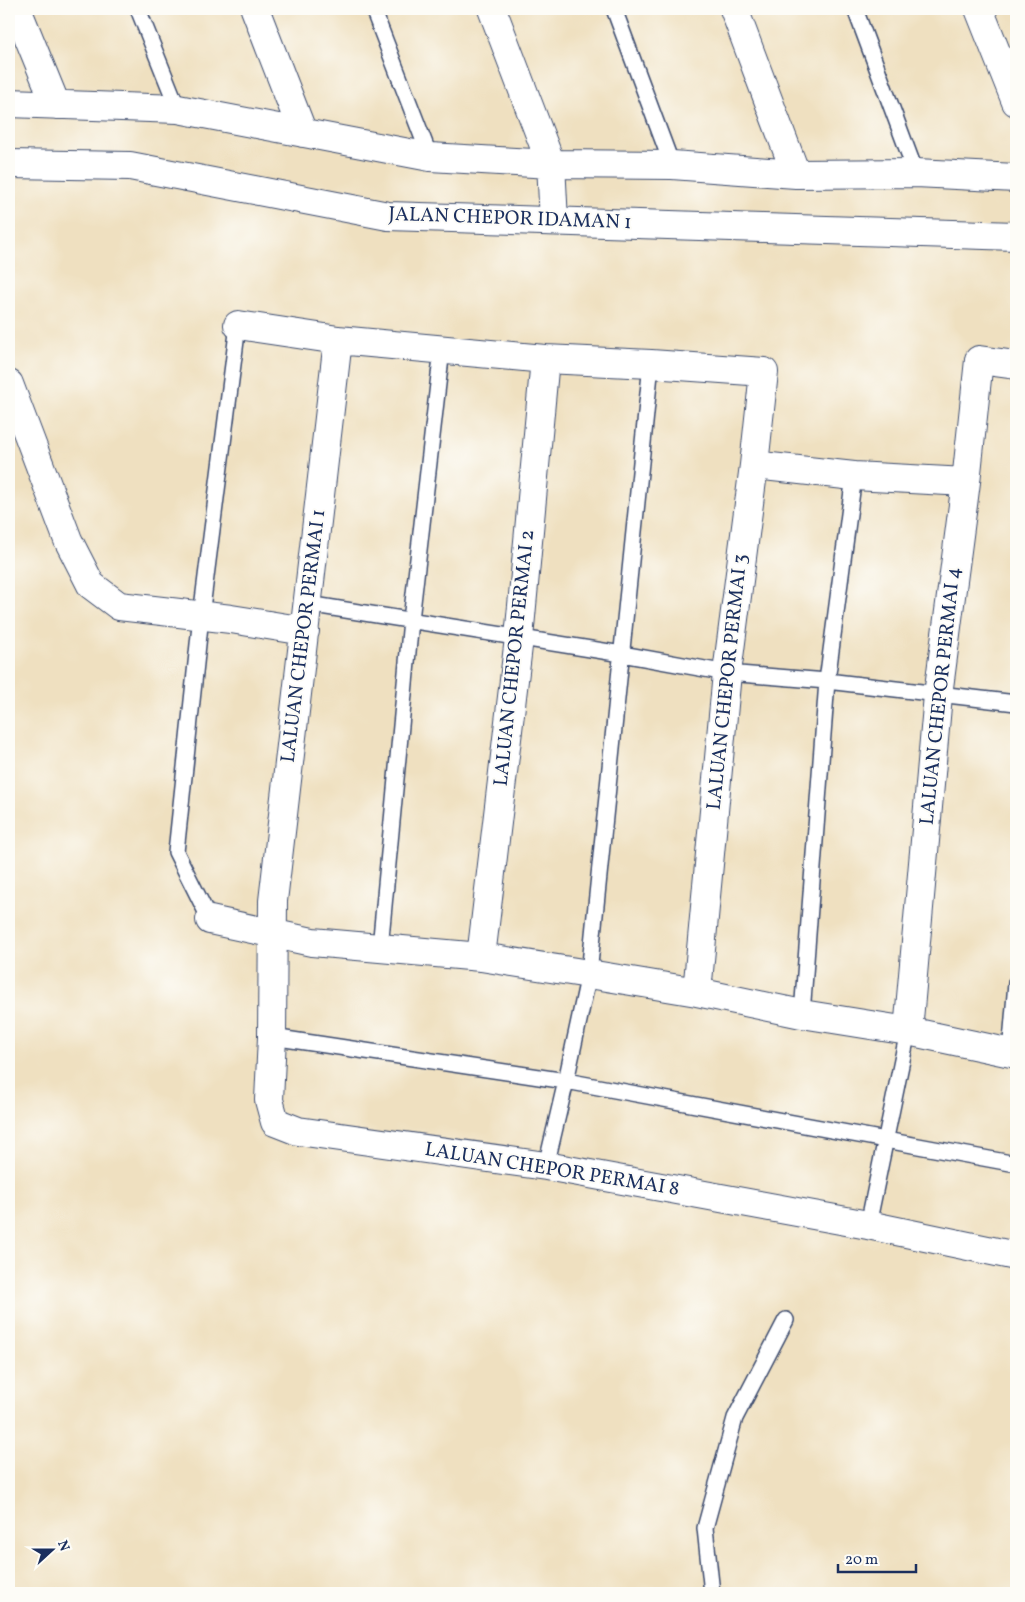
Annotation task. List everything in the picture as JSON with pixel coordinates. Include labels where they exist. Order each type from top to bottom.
[{"type":"street","points":[[17,9],[56,105]]},
{"type":"street","points":[[255,9],[302,132]]},
{"type":"street","points":[[492,9],[552,164],[554,221]]},
{"type":"street","points":[[734,9],[796,174]]},
{"type":"street","points":[[979,9],[1016,102]]},
{"type":"street","points":[[9,103],[178,109],[430,157],[552,164],[672,165],[796,174],[916,173],[1016,178]]},
{"type":"street","name":"JALAN CHEPOR IDAMAN 1","points":[[9,164],[130,166],[388,216],[1016,236]]},
{"type":"street","points":[[238,325],[338,340],[546,359],[651,364]]},
{"type":"street","name":"LALUAN CHEPOR PERMAI 1","points":[[274,932],[273,901],[338,340]]},
{"type":"street","name":"LALUAN CHEPOR PERMAI 2","points":[[481,957],[519,638],[546,359]]},
{"type":"street","name":"LALUAN CHEPOR PERMAI 4","points":[[908,1031],[938,695],[966,482],[979,360],[1016,365]]},
{"type":"street","name":"LALUAN CHEPOR PERMAI 3","points":[[651,364],[764,372],[727,673],[696,992]]},
{"type":"street","points":[[9,384],[68,540],[91,585],[119,606],[305,631]]},
{"type":"street","points":[[754,465],[854,476],[966,482]]},
{"type":"street","points":[[210,920],[274,932],[312,942],[481,957],[589,974],[696,992],[802,1014],[908,1031],[1013,1053]]},
{"type":"street","name":"LALUAN CHEPOR PERMAI 8","points":[[274,932],[269,1100],[275,1122],[298,1131],[546,1166],[868,1225],[1016,1256]]},
{"type":"lane","points":[[138,9],[178,109]]},
{"type":"lane","points":[[374,9],[430,157]]},
{"type":"lane","points":[[614,9],[672,165]]},
{"type":"lane","points":[[856,9],[916,173]]},
{"type":"lane","points":[[210,920],[176,852],[201,616],[238,325]]},
{"type":"lane","points":[[380,948],[411,620],[442,349]]},
{"type":"lane","points":[[546,1166],[589,974],[651,364]]},
{"type":"lane","points":[[802,1014],[827,681],[854,476]]},
{"type":"lane","points":[[308,604],[622,654],[727,673],[827,681],[1016,703]]},
{"type":"lane","points":[[1013,1053],[1016,983]]},
{"type":"lane","points":[[868,1225],[908,1031]]},
{"type":"lane","points":[[272,1038],[566,1081],[1016,1164]]},
{"type":"lane","points":[[712,1593],[705,1528],[736,1418],[786,1320]]}]
